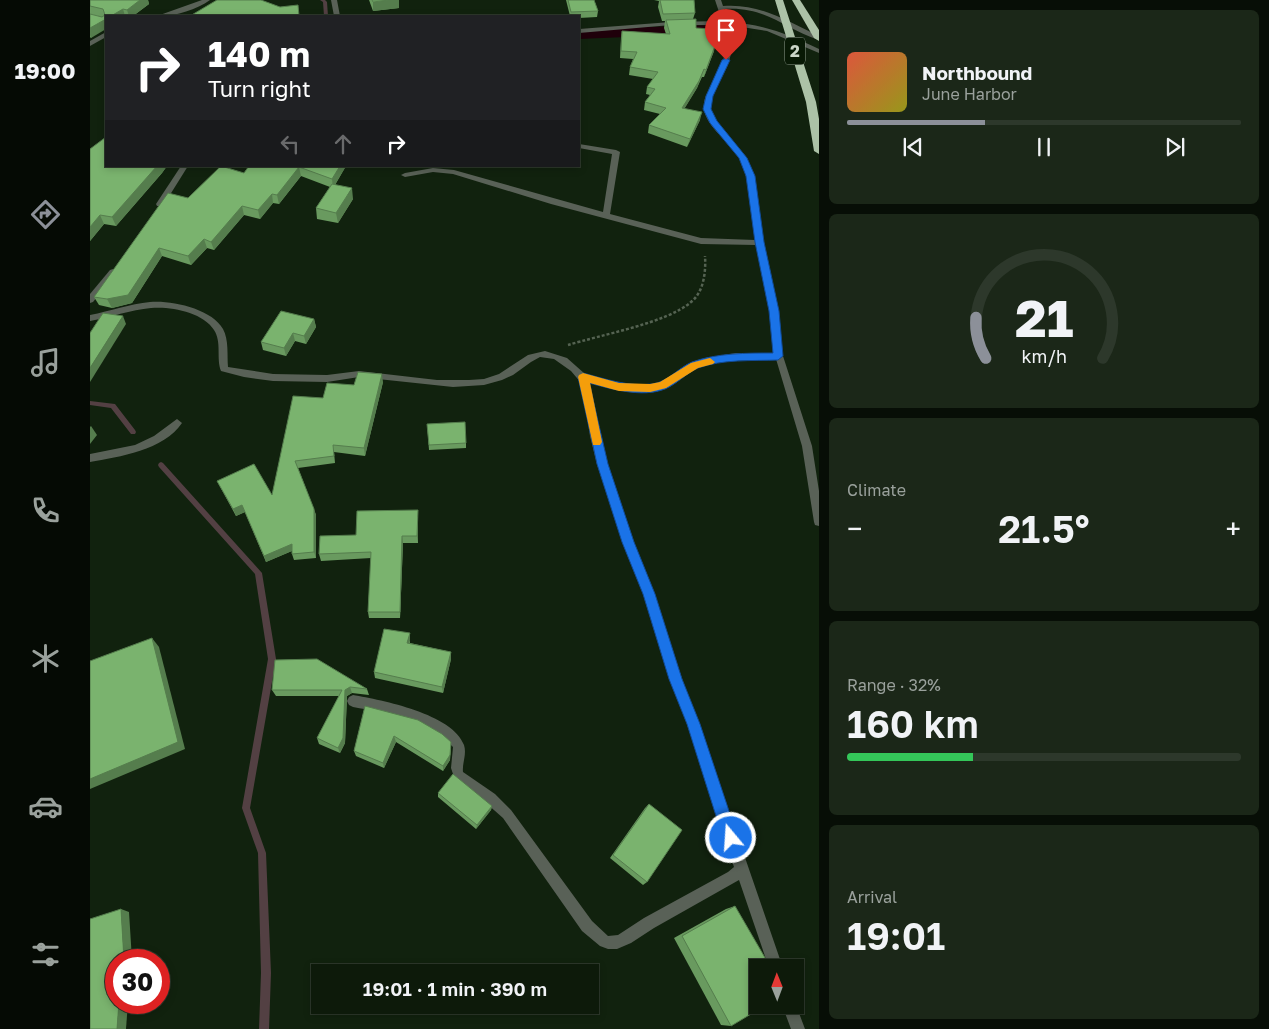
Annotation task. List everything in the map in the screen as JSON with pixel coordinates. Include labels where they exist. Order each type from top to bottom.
[{"type":"highway","name":"2","points":[[779,0],[811,102],[819,151]]},
{"type":"highway","name":"2","points":[[796,0],[819,38]]},
{"type":"street","points":[[163,15],[207,0]]},
{"type":"street","points":[[334,0],[337,15]]},
{"type":"street","points":[[718,0],[727,29],[728,53],[709,96],[707,109],[713,122],[737,148],[747,166],[752,188],[759,242],[771,291],[778,356],[807,446],[819,522]]},
{"type":"street","points":[[720,8],[739,6],[754,8],[819,38]]},
{"type":"street","points":[[580,31],[650,25],[764,29],[819,50]]},
{"type":"street","points":[[90,44],[105,35]]},
{"type":"street","points":[[580,146],[616,152],[606,215]]},
{"type":"street","points":[[155,212],[184,167]]},
{"type":"street","points":[[405,175],[433,170],[454,172],[554,202],[701,241],[759,242]]},
{"type":"street","points":[[90,300],[116,268]]},
{"type":"street","points":[[90,318],[151,305],[172,306],[199,313],[212,321],[219,330],[222,339],[224,369],[259,378],[330,378],[345,374],[362,374],[435,382],[470,383],[498,378],[514,370],[524,361],[544,354],[555,356],[583,377],[619,387],[650,388],[663,386],[695,365],[739,357],[778,356]]},
{"type":"street","points":[[583,377],[602,464],[628,542],[649,594],[676,679],[773,959]]},
{"type":"street","points":[[90,458],[118,454],[153,442],[165,435],[177,423]]},
{"type":"street","points":[[353,701],[382,705],[422,719],[457,742],[460,749],[457,765],[460,777],[496,802],[507,814],[587,926],[597,937],[606,941],[613,943],[622,940],[649,922],[734,877],[741,869]]},
{"type":"street","points":[[792,1014],[798,1029]]},
{"type":"path","points":[[544,354],[676,312],[692,302],[702,289],[706,260],[701,241]]},
{"type":"building","points":[[90,0],[140,0],[127,10],[123,9],[113,15],[105,15],[103,9],[90,6]]},
{"type":"building","points":[[217,0],[261,0],[280,7],[298,5],[299,15],[192,15]]},
{"type":"building","points":[[372,0],[389,0],[373,2]]},
{"type":"building","points":[[568,0],[594,0],[598,11],[571,12]]},
{"type":"building","points":[[660,0],[694,0],[695,13],[663,14]]},
{"type":"building","points":[[90,14],[102,17],[105,15],[105,20],[90,28]]},
{"type":"building","points":[[696,19],[696,28],[712,29],[716,43],[706,70],[704,69],[699,81],[682,108],[702,112],[690,139],[649,125],[666,108],[645,102],[655,89],[647,87],[658,72],[630,67],[637,52],[621,51],[622,31],[670,34],[666,20]]},
{"type":"building","points":[[105,138],[105,167],[156,167],[112,217],[100,215],[90,227],[90,149]]},
{"type":"building","points":[[220,167],[244,173],[248,167],[299,167],[277,195],[272,194],[258,210],[242,206],[211,242],[204,239],[188,256],[159,248],[128,295],[107,299],[94,297],[168,193],[188,198]]},
{"type":"building","points":[[299,167],[339,167],[332,179]]},
{"type":"building","points":[[332,184],[352,188],[336,213],[316,208]]},
{"type":"building","points":[[281,311],[314,319],[304,336],[293,333],[284,348],[261,342]]},
{"type":"building","points":[[103,313],[123,316],[90,368],[90,333]]},
{"type":"building","points":[[358,372],[382,374],[364,448],[333,445],[334,456],[295,461],[314,509],[314,552],[292,554],[292,544],[264,556],[242,505],[233,509],[217,481],[254,464],[272,495],[293,396],[323,398],[327,383],[354,385]]},
{"type":"building","points":[[465,422],[466,443],[429,445],[427,424]]},
{"type":"building","points":[[418,510],[417,536],[402,536],[400,612],[368,612],[371,552],[319,554],[320,536],[356,535],[357,511]]},
{"type":"building","points":[[384,629],[410,633],[407,643],[451,652],[442,687],[374,672]]},
{"type":"building","points":[[152,638],[178,742],[90,779],[90,661]]},
{"type":"building","points":[[317,659],[367,689],[350,687],[345,690],[343,738],[338,748],[317,738],[342,690],[272,690],[275,660]]},
{"type":"building","points":[[365,706],[418,720],[442,734],[451,742],[450,755],[443,766],[394,736],[383,763],[354,751]]},
{"type":"building","points":[[453,774],[492,806],[477,825],[438,793]]},
{"type":"building","points":[[649,804],[682,830],[647,882],[613,855]]},
{"type":"building","points":[[735,906],[766,959],[749,959],[749,1014],[751,1014],[731,1026],[682,936]]},
{"type":"building","points":[[121,909],[123,949],[105,949],[105,1014],[118,1014],[117,1029],[90,1029],[90,919]]},
{"type":"waterway","points":[[322,0],[325,2],[326,15]]},
{"type":"waterway","points":[[580,34],[716,30]]},
{"type":"waterway","points":[[90,403],[113,406],[133,432]]},
{"type":"waterway","points":[[161,465],[258,573],[272,659],[246,808],[262,853],[266,973],[264,1029]]},
{"type":"slow traffic","points":[[596,442],[589,399],[583,377],[619,387],[650,388],[663,386],[695,365],[710,362]]},
{"type":"route","points":[[726,60],[709,96],[707,109],[719,130],[737,148],[750,176],[759,242],[771,291],[778,356],[735,357],[695,365],[663,386],[650,388],[619,387],[583,377],[602,464],[628,542],[649,594],[731,838]]}]
